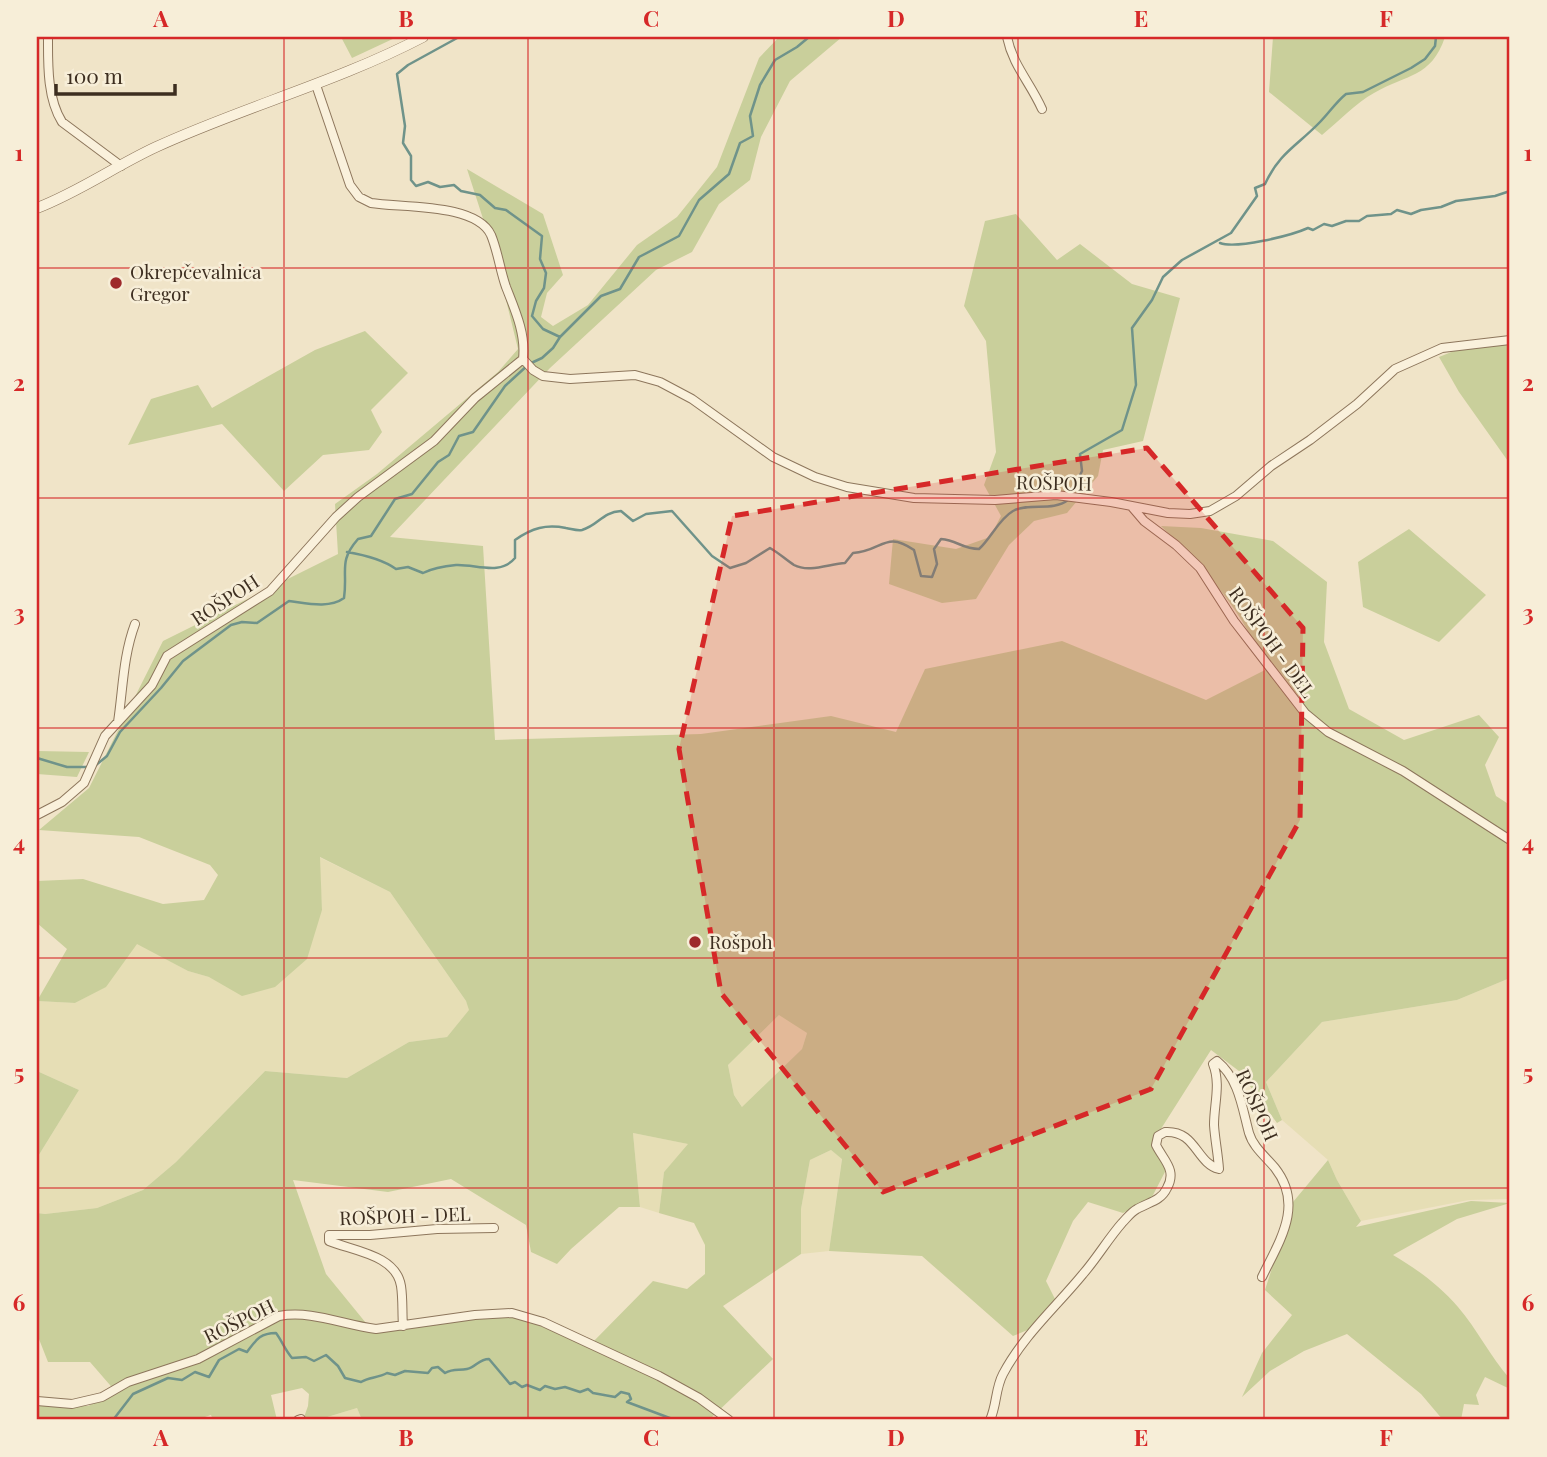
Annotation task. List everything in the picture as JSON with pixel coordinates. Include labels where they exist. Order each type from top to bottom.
[{"type":"street","points":[[48,37],[48,65],[57,114],[62,122],[121,166]]},
{"type":"street","points":[[37,208],[66,197],[155,148],[316,85],[423,37]]},
{"type":"street","points":[[1007,37],[1015,64],[1042,109]]},
{"type":"street","points":[[316,85],[350,185],[359,197],[371,203],[457,212],[477,220],[490,233],[521,327],[527,364]]},
{"type":"street","name":"ROŠPOH","points":[[37,815],[75,792],[88,776],[105,736],[152,685],[167,656],[270,591],[336,517],[358,497],[434,441],[475,398],[527,364],[543,376],[559,379],[635,375],[660,382],[692,398],[757,448],[773,457],[815,477],[847,487],[914,498],[995,500],[1056,495],[1179,513],[1210,511],[1236,496],[1271,466],[1348,411],[1395,369],[1442,348],[1510,340]]},
{"type":"street","name":"ROŠPOH - DEL","points":[[1132,507],[1144,521],[1176,545],[1200,568],[1234,621],[1305,713],[1328,732],[1403,771],[1510,840]]},
{"type":"street","points":[[118,722],[124,661],[135,624]]},
{"type":"street","name":"ROŠPOH","points":[[990,1420],[1003,1373],[1040,1321],[1085,1272],[1102,1245],[1129,1215],[1157,1200],[1166,1191],[1171,1168],[1156,1145],[1158,1136],[1165,1132],[1181,1134],[1193,1143],[1211,1167],[1219,1169],[1214,1120],[1218,1081],[1213,1064],[1217,1061],[1239,1091],[1252,1141],[1281,1176],[1289,1195],[1285,1226],[1262,1277]]},
{"type":"street","name":"ROŠPOH - DEL","points":[[402,1326],[401,1285],[395,1270],[384,1261],[329,1241],[329,1235],[494,1228]]},
{"type":"street","name":"ROŠPOH","points":[[37,1401],[72,1404],[102,1397],[128,1382],[198,1359],[279,1316],[294,1313],[376,1329],[512,1312],[543,1322],[659,1376],[699,1398],[729,1420]]},
{"type":"highlighted area","points":[[1147,448],[1303,628],[1300,820],[1151,1089],[883,1192],[721,993],[679,749],[732,516]]},
{"type":"shaded area","points":[[319,857],[390,892],[470,1010],[447,1037],[409,1042],[347,1078],[265,1071],[176,1162],[143,1190],[97,1208],[37,1213],[37,1158],[79,1090],[37,1071],[37,1001],[75,1003],[105,987],[137,943],[188,971],[209,977],[322,910]]},
{"type":"shaded area","points":[[1510,978],[1510,1199],[1469,1200],[1361,1221],[1328,1160],[1282,1120],[1266,1082],[1322,1022],[1457,1000]]},
{"type":"shaded area","points":[[780,1014],[807,1033],[802,1049],[743,1108],[734,1095],[728,1065]]},
{"type":"shaded area","points":[[633,1133],[689,1144],[664,1172],[659,1213],[640,1207]]},
{"type":"shaded area","points":[[831,1150],[842,1158],[829,1251],[801,1254],[801,1209],[810,1160]]},
{"type":"shaded area","points":[[357,1408],[362,1420],[324,1418]]},
{"type":"green space","points":[[341,37],[397,37],[352,58]]},
{"type":"green space","points":[[779,37],[842,37],[790,81],[761,137],[750,180],[719,204],[692,252],[656,270],[550,368],[390,537],[483,546],[495,740],[701,734],[831,716],[896,732],[925,669],[1062,641],[1206,700],[1265,670],[1247,629],[1222,592],[1161,526],[1201,528],[1273,541],[1327,582],[1324,642],[1349,709],[1404,740],[1479,715],[1499,737],[1485,765],[1496,796],[1510,805],[1510,978],[1457,1000],[1322,1022],[1266,1082],[1282,1120],[1277,1123],[1239,1071],[1211,1050],[1152,1143],[1167,1168],[1152,1197],[1123,1213],[1088,1202],[1073,1221],[1046,1281],[1055,1299],[1030,1329],[1013,1336],[922,1256],[829,1251],[842,1159],[831,1150],[810,1160],[801,1209],[801,1254],[723,1306],[773,1359],[712,1417],[714,1420],[362,1420],[357,1408],[324,1418],[325,1420],[303,1420],[309,1394],[302,1388],[271,1395],[277,1420],[213,1420],[211,1415],[196,1420],[37,1420],[37,1404],[88,1406],[116,1392],[90,1362],[48,1362],[37,1334],[37,1213],[97,1208],[143,1190],[176,1162],[265,1071],[347,1078],[409,1042],[447,1037],[469,1010],[466,1001],[390,892],[320,857],[322,910],[307,959],[275,987],[242,996],[209,977],[188,971],[137,944],[106,987],[75,1003],[37,1001],[67,949],[37,923],[37,881],[83,879],[163,904],[204,900],[218,875],[210,865],[139,837],[39,830],[89,788],[163,641],[338,554],[335,504],[377,474],[498,372],[518,349],[496,259],[467,169],[543,214],[563,275],[547,293],[541,317],[553,326],[588,305],[637,245],[677,217],[717,167],[759,58]],"holes":[[[779,1015],[807,1033],[802,1049],[742,1107],[734,1095],[728,1065]],[[633,1133],[688,1144],[664,1172],[659,1213],[694,1223],[705,1245],[705,1274],[687,1289],[653,1281],[589,1346],[508,1313],[370,1328],[326,1274],[293,1180],[388,1192],[451,1179],[526,1225],[531,1252],[557,1264],[619,1207],[640,1207]]]},
{"type":"green space","points":[[1273,37],[1445,37],[1433,60],[1425,68],[1367,97],[1322,135],[1269,92]]},
{"type":"green space","points":[[1016,214],[1057,260],[1080,244],[1132,284],[1180,298],[1143,441],[1103,450],[1098,476],[1067,513],[1034,521],[1009,545],[976,599],[942,603],[889,584],[893,539],[956,549],[990,537],[1001,516],[984,485],[996,452],[986,341],[964,306],[985,221]]},
{"type":"green space","points":[[365,331],[408,373],[371,410],[382,432],[369,450],[323,455],[284,491],[222,424],[128,445],[151,399],[198,385],[212,408],[315,350]]},
{"type":"green space","points":[[1510,344],[1510,464],[1459,392],[1439,357],[1464,347]]},
{"type":"green space","points":[[1409,529],[1486,595],[1439,642],[1363,607],[1358,562]]},
{"type":"green space","points":[[37,751],[89,752],[77,777],[37,774]]},
{"type":"green space","points":[[37,1071],[79,1090],[37,1158]]},
{"type":"green space","points":[[1328,1160],[1361,1221],[1356,1227],[1471,1201],[1510,1203],[1457,1219],[1393,1255],[1428,1278],[1458,1307],[1510,1379],[1510,1389],[1485,1377],[1476,1395],[1479,1405],[1464,1404],[1461,1420],[1443,1420],[1421,1394],[1347,1334],[1304,1351],[1270,1371],[1242,1397],[1262,1353],[1292,1315],[1265,1290],[1293,1202]]},
{"type":"waterway","points":[[459,37],[397,74],[405,126],[403,143],[411,156],[411,180],[416,186],[428,182],[440,187],[454,185],[461,191],[480,195],[495,208],[506,210],[542,236],[540,259],[546,273],[544,288],[536,301],[532,316],[543,329],[560,337]]},
{"type":"waterway","points":[[96,765],[107,756],[120,732],[183,661],[231,625],[242,622],[257,623],[289,601],[324,604],[344,598],[348,554],[358,539],[371,536],[395,499],[412,494],[438,462],[449,455],[459,436],[473,432],[505,386],[529,364],[542,358],[553,348],[560,337],[601,296],[620,289],[639,257],[679,236],[699,200],[729,174],[740,143],[753,136],[750,116],[760,85],[775,60],[809,37]]},
{"type":"waterway","points":[[1071,494],[1082,471],[1080,454],[1122,430],[1136,385],[1132,328],[1152,300],[1163,277],[1182,260],[1231,233],[1257,196],[1255,188],[1265,184],[1283,157],[1342,97],[1363,92],[1411,68],[1425,59],[1435,46],[1436,37]]},
{"type":"waterway","points":[[1220,243],[1263,241],[1308,228],[1313,230],[1324,224],[1332,226],[1346,221],[1359,221],[1367,216],[1391,214],[1397,210],[1411,214],[1456,201],[1495,196],[1510,191]]},
{"type":"waterway","points":[[347,552],[373,558],[396,569],[408,567],[423,573],[456,565],[495,568],[502,567],[515,558],[515,540],[533,530],[552,526],[582,530],[609,514],[621,511],[633,521],[646,514],[672,511],[712,556],[730,568],[746,563],[770,548],[794,565],[813,568],[845,563],[853,553],[896,542],[914,550],[921,576],[932,577],[937,564],[934,549],[941,539],[979,549],[1003,519],[1013,511],[1027,507],[1055,506],[1068,500]]},
{"type":"waterway","points":[[37,758],[67,767],[90,767]]},
{"type":"waterway","points":[[113,1420],[133,1394],[168,1378],[182,1380],[195,1372],[209,1377],[219,1360],[239,1349],[247,1352],[259,1338],[276,1333],[292,1358],[306,1357],[314,1361],[326,1355],[338,1366],[345,1378],[361,1382],[387,1373],[428,1373],[432,1368],[438,1367],[445,1373],[467,1369],[489,1359],[510,1384],[515,1382],[522,1387],[527,1385],[540,1390],[545,1386],[555,1389],[565,1387],[580,1392],[588,1389],[593,1393],[615,1397],[621,1392],[629,1394],[631,1399],[627,1402],[675,1420]]},
{"type":"place","name":"Okrepčevalnica Gregor","points":[[116,283]]},
{"type":"place","name":"Rošpoh","points":[[695,942]]}]
